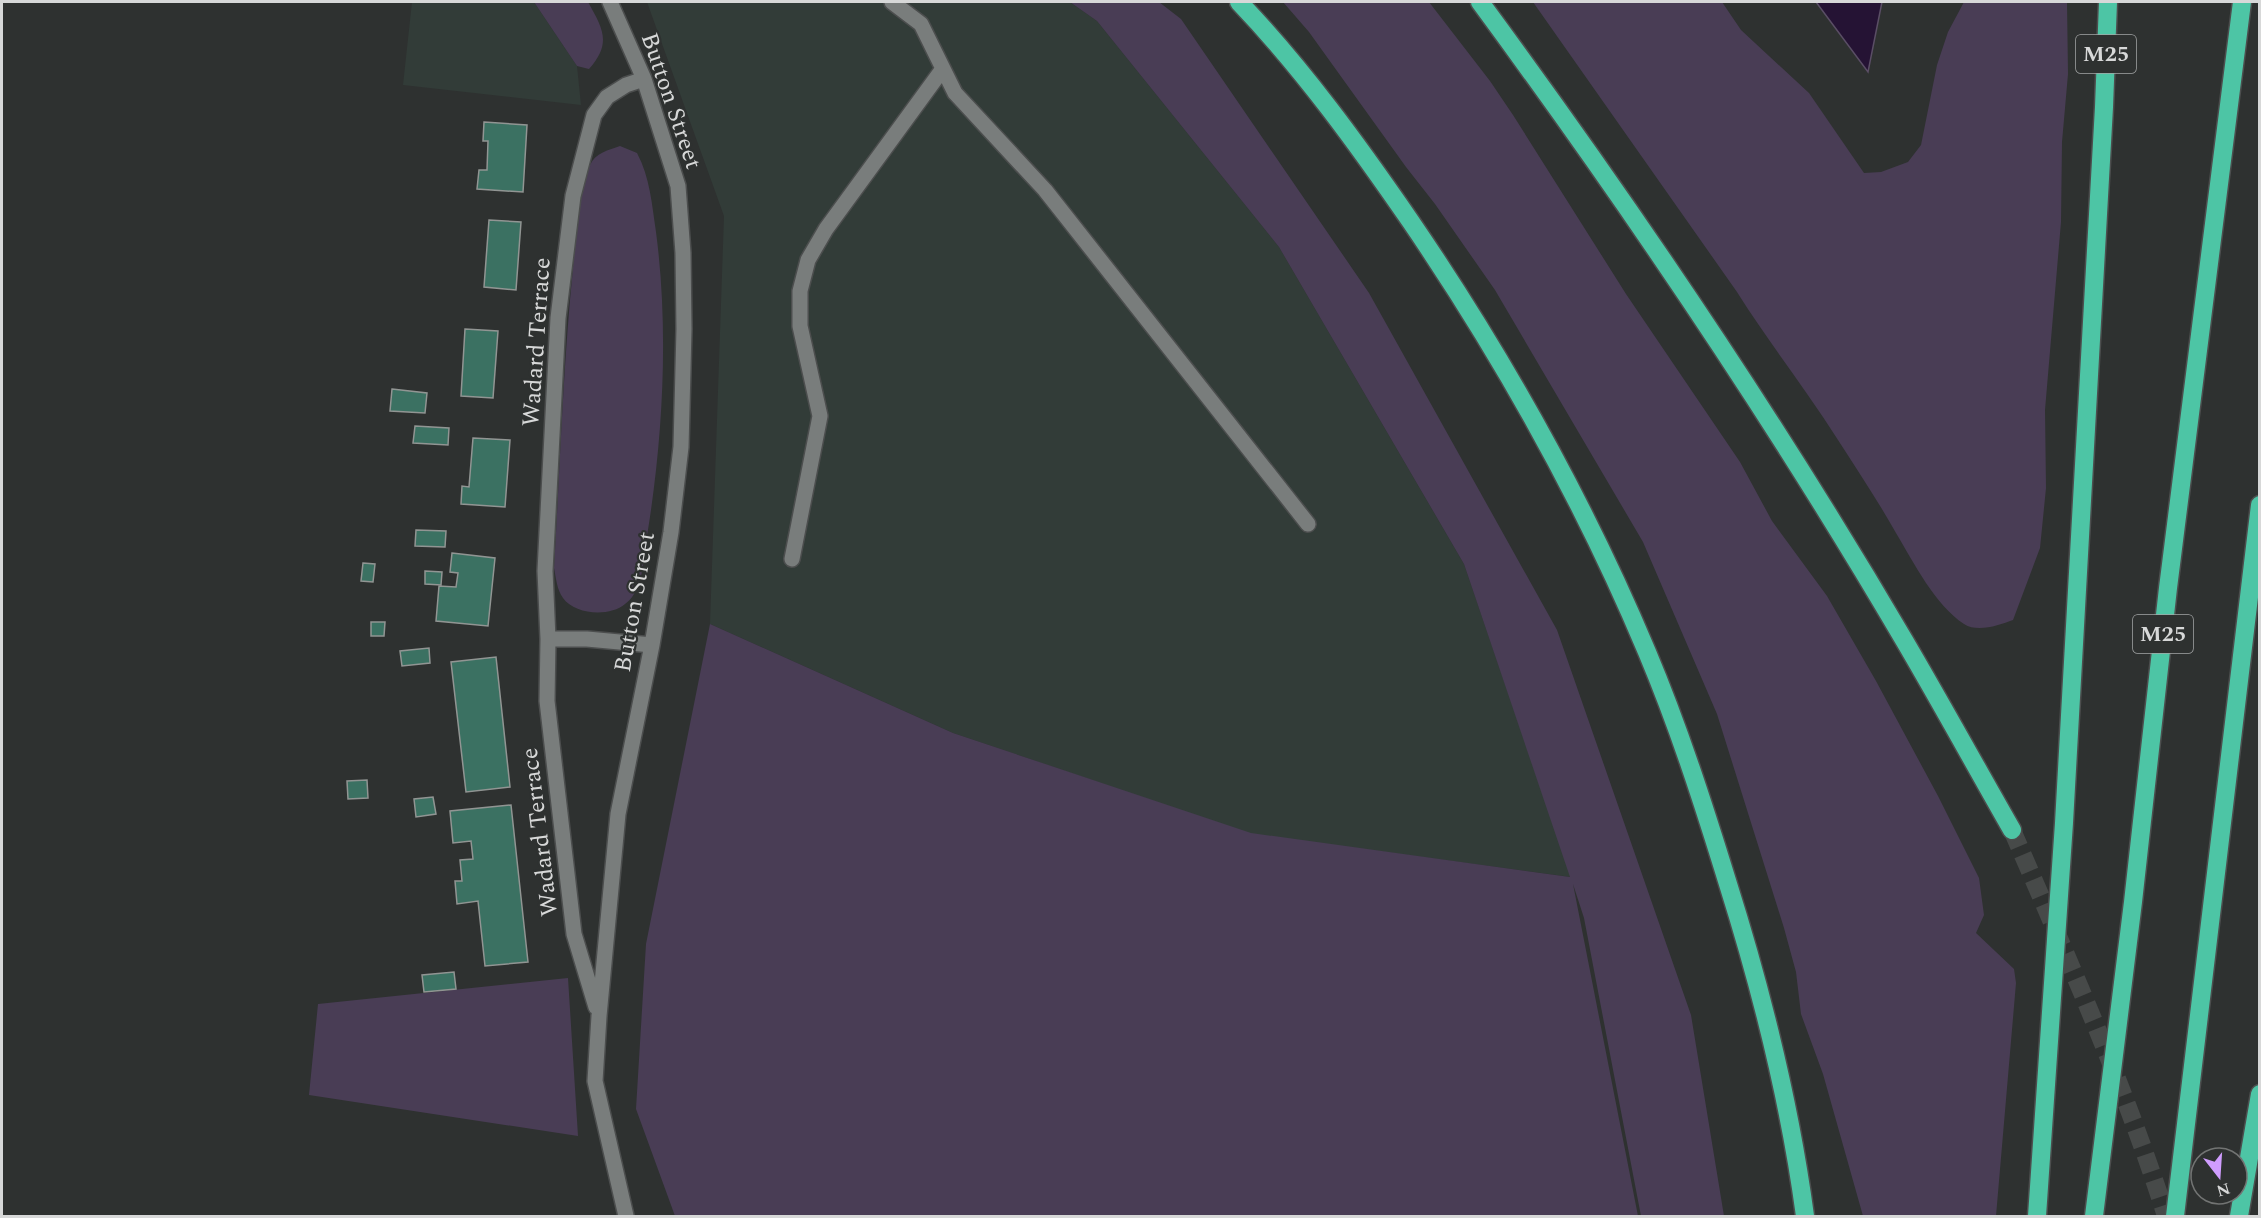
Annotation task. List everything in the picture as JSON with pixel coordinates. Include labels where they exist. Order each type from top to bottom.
[{"type":"highway","points":[[1239,2],[1351,136],[1430,250],[1484,333],[1592,531],[1651,662],[1683,745],[1725,874],[1748,948],[1774,1052],[1805,1216]]},
{"type":"highway","points":[[1480,2],[1551,98],[1679,284],[1797,466],[1904,640],[2012,830]]},
{"type":"highway","name":"M25","points":[[2037,1216],[2065,811],[2108,2]]},
{"type":"highway","name":"M25","points":[[2094,1216],[2133,902],[2171,565],[2242,2]]},
{"type":"highway","points":[[2175,1216],[2259,505]]},
{"type":"highway","points":[[2239,1216],[2259,1094]]},
{"type":"street","name":"Button Street","points":[[611,2],[644,79],[678,186],[683,254],[684,329],[681,447],[671,532],[652,645],[618,814],[598,1016],[595,1082],[626,1216]]},
{"type":"street","points":[[892,2],[921,24],[955,93],[1045,190],[1308,524]]},
{"type":"street","points":[[792,558],[820,416],[800,326],[800,291],[808,260],[826,229],[942,70]]},
{"type":"street","name":"Wadard Terrace","points":[[598,1016],[574,934],[547,701],[548,639],[545,571],[558,318],[573,196],[594,116],[607,97],[626,85],[644,79]]},
{"type":"street","points":[[548,639],[587,639],[652,645]]},
{"type":"shaded area","points":[[412,2],[534,2],[577,66],[581,105],[403,85]]},
{"type":"shaded area","points":[[534,2],[588,2],[598,20],[603,36],[601,51],[589,69],[577,66]]},
{"type":"shaded area","points":[[647,2],[1070,2],[1097,21],[1279,247],[1464,564],[1571,877],[1251,834],[953,733],[710,624],[724,216]]},
{"type":"shaded area","points":[[1070,2],[1159,2],[1181,19],[1369,293],[1557,630],[1691,1015],[1724,1216],[1641,1216],[1584,918],[1573,884],[1638,1216],[675,1216],[636,1109],[646,944],[710,624],[953,733],[1251,833],[1570,877],[1464,564],[1279,247],[1097,21]]},
{"type":"shaded area","points":[[1283,2],[1429,2],[1490,81],[1513,115],[1626,294],[1740,462],[1772,521],[1827,596],[1938,796],[1979,878],[1984,915],[1976,933],[2014,969],[2016,983],[1996,1216],[1863,1216],[1823,1074],[1801,1014],[1796,972],[1784,928],[1717,714],[1643,542],[1495,290],[1309,32]]},
{"type":"shaded area","points":[[1533,2],[1722,2],[1741,30],[1809,93],[1864,173],[1881,172],[1908,162],[1921,145],[1937,65],[1948,32],[1964,2],[2067,2],[2068,74],[2062,142],[2061,222],[2045,410],[2046,488],[2040,548],[2013,620],[1988,627],[1970,627],[1953,616],[1934,595],[1868,486],[1813,403]]},
{"type":"shaded area","points":[[1816,2],[1882,2],[1868,72]]},
{"type":"shaded area","points":[[620,146],[637,153],[648,181],[653,212],[662,307],[660,423],[653,499],[643,568],[638,586],[629,600],[619,608],[593,612],[568,604],[558,588],[554,568],[564,380],[576,229],[582,188],[592,161],[603,152]]},
{"type":"shaded area","points":[[568,978],[578,1136],[309,1095],[318,1004]]},
{"type":"building","points":[[484,122],[527,125],[523,192],[477,189],[479,170],[487,170],[488,141],[483,141]]},
{"type":"building","points":[[489,220],[521,222],[516,290],[484,287]]},
{"type":"building","points":[[465,329],[498,331],[493,398],[461,396]]},
{"type":"building","points":[[392,389],[427,393],[425,413],[390,411]]},
{"type":"building","points":[[415,426],[449,428],[448,445],[413,443]]},
{"type":"building","points":[[473,438],[510,440],[505,507],[461,504],[462,486],[469,487]]},
{"type":"building","points":[[416,530],[446,531],[445,547],[415,546]]},
{"type":"building","points":[[452,553],[495,558],[488,626],[436,621],[439,586],[456,587],[458,573],[450,572]]},
{"type":"building","points":[[363,563],[375,564],[373,582],[361,581]]},
{"type":"building","points":[[425,571],[442,572],[441,585],[425,584]]},
{"type":"building","points":[[371,622],[385,622],[384,636],[371,636]]},
{"type":"building","points":[[429,648],[430,663],[402,666],[400,651]]},
{"type":"building","points":[[496,657],[510,787],[466,792],[451,662]]},
{"type":"building","points":[[367,780],[368,798],[348,799],[347,781]]},
{"type":"building","points":[[433,797],[436,814],[416,817],[414,799]]},
{"type":"building","points":[[511,805],[528,962],[485,966],[478,901],[457,904],[455,881],[462,881],[460,860],[473,859],[471,841],[453,843],[450,811]]},
{"type":"building","points":[[454,972],[456,989],[424,992],[422,975]]},
{"type":"tunnel","points":[[2012,830],[2113,1069],[2166,1216]]}]
